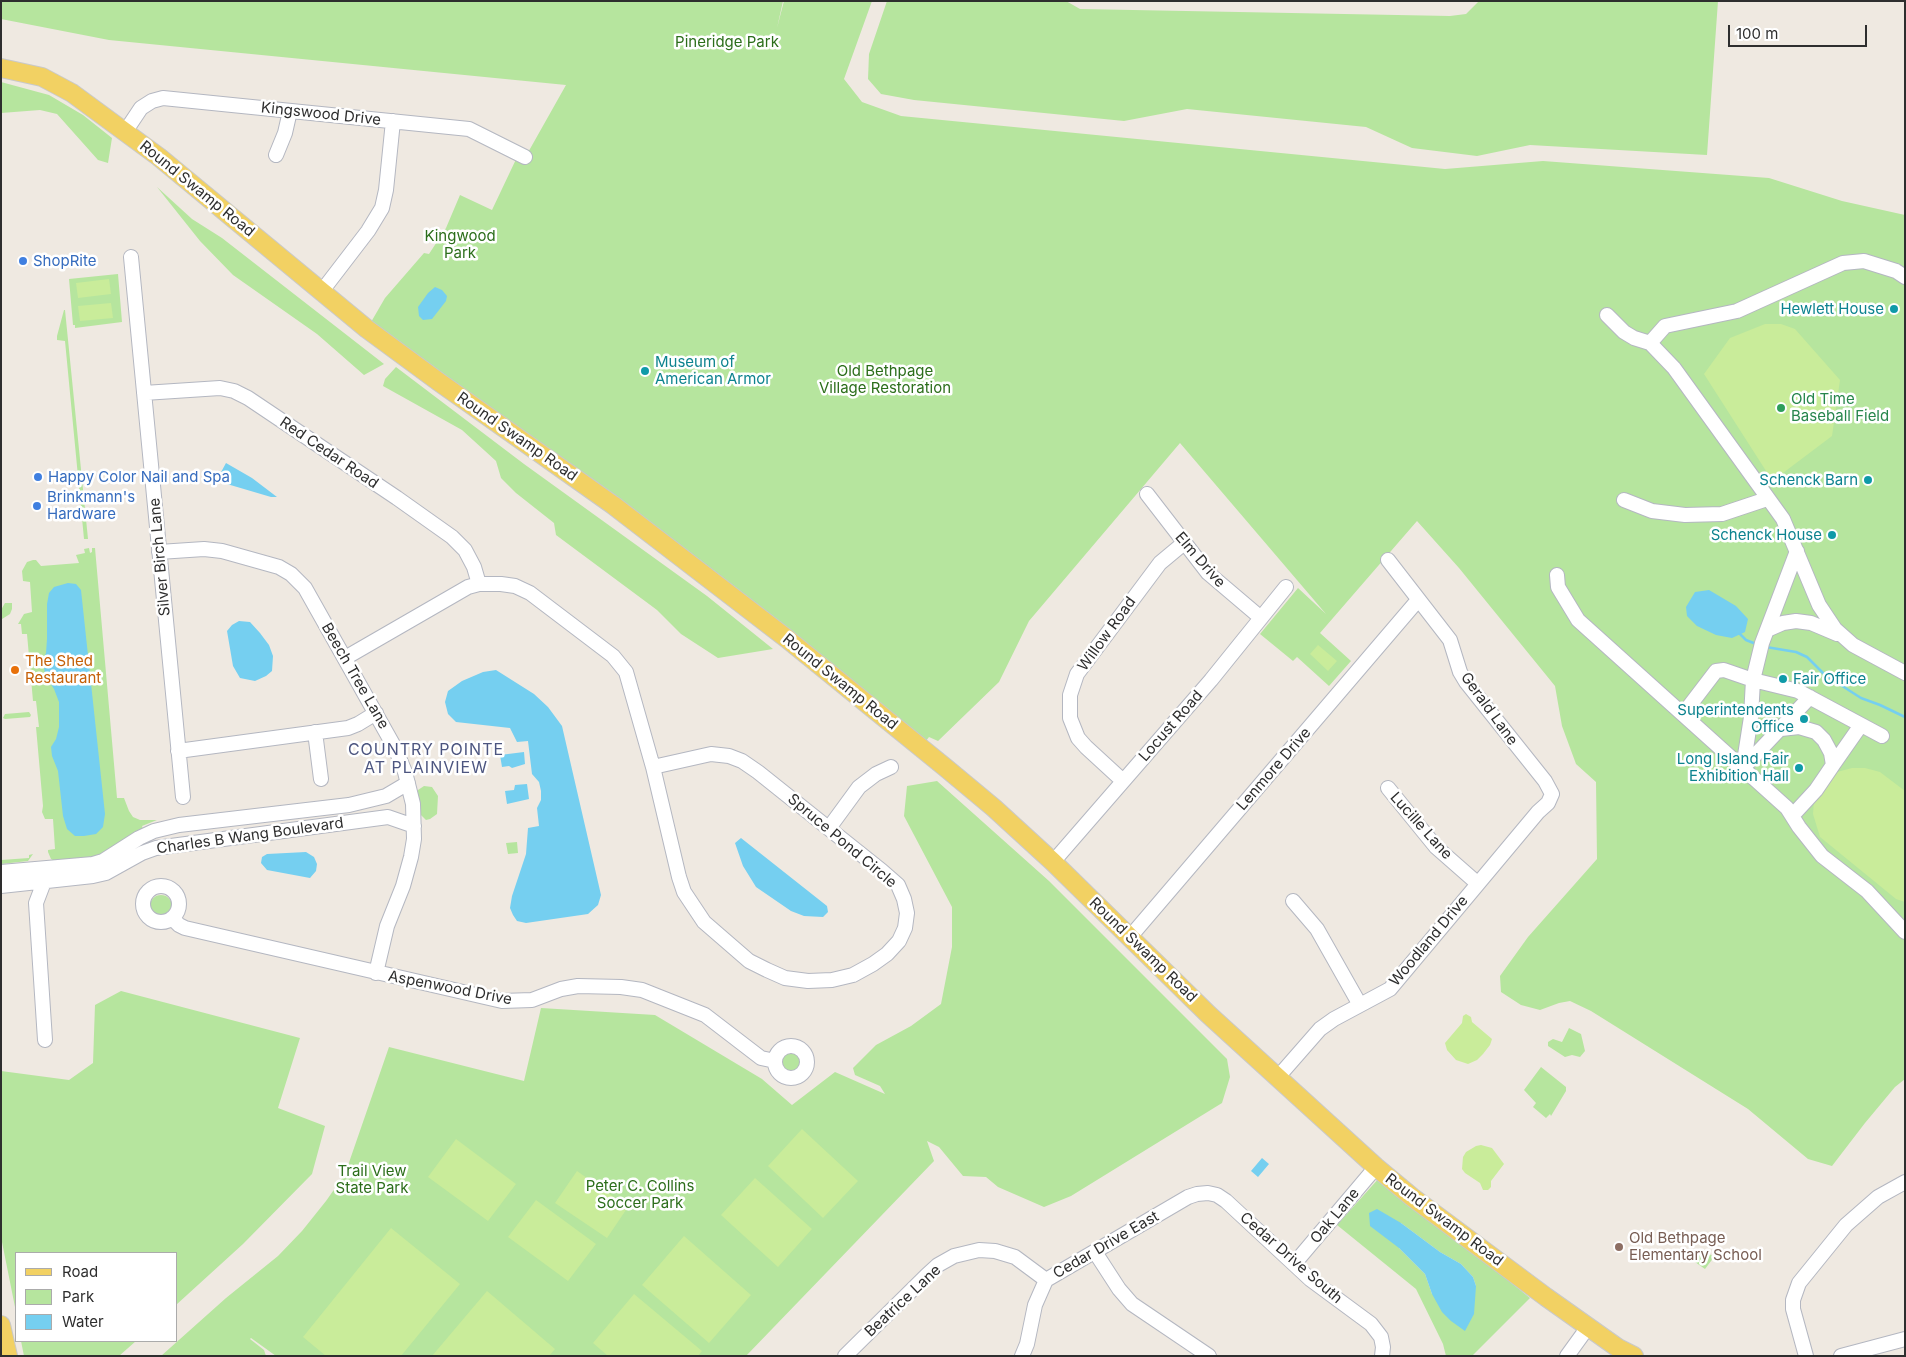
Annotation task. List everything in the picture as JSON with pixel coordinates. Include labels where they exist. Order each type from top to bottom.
[{"type":"main road","name":"Round Swamp Road","points":[[1,68],[28,73],[54,82],[72,93],[159,157],[383,340],[613,505],[786,638],[946,768],[1053,862],[1208,1014],[1376,1168],[1412,1197],[1588,1327],[1618,1348],[1634,1356]]},
{"type":"main road","points":[[1,1324],[8,1356]]},
{"type":"street","name":"Kingswood Drive","points":[[125,132],[142,108],[152,101],[163,98],[469,129],[526,157]]},
{"type":"street","points":[[276,155],[285,134],[290,111]]},
{"type":"street","points":[[322,291],[368,231],[382,208],[386,190],[393,122]]},
{"type":"street","name":"Silver Birch Lane","points":[[131,257],[183,797]]},
{"type":"street","points":[[1650,343],[1665,326],[1737,310],[1843,263],[1864,260],[1896,271],[1905,277]]},
{"type":"street","points":[[1607,315],[1624,332],[1634,338],[1650,343],[1674,368],[1783,519],[1818,605],[1835,629],[1853,645],[1905,673]]},
{"type":"street","name":"Red Cedar Road","points":[[144,393],[220,388],[234,391],[248,398],[452,537],[465,550],[474,567],[479,584]]},
{"type":"street","name":"Elm Drive","points":[[1147,494],[1184,543],[1218,583],[1261,618]]},
{"type":"street","points":[[1624,500],[1652,511],[1685,515],[1722,514],[1767,499]]},
{"type":"street","name":"Willow Road","points":[[1123,781],[1086,748],[1078,738],[1070,718],[1070,695],[1077,674],[1160,563],[1184,543]]},
{"type":"street","name":"Beech Tree Lane","points":[[159,552],[204,548],[222,551],[279,567],[291,574],[304,588],[376,712],[398,754],[408,783],[412,804],[414,826],[411,857],[407,875],[387,926],[376,973]]},
{"type":"street","points":[[1743,768],[1751,717],[1753,680],[1763,641],[1797,551]]},
{"type":"street","name":"Gerald Lane","points":[[1388,560],[1450,640],[1460,672],[1466,682],[1545,781]]},
{"type":"street","points":[[1557,575],[1558,587],[1578,620],[1787,808],[1822,856],[1867,891],[1905,932]]},
{"type":"street","name":"Spruce Pond Circle","points":[[345,658],[444,601],[479,584],[515,586],[530,593],[613,656],[626,672],[679,877],[684,892],[704,922],[749,961],[785,978],[808,981],[832,980],[852,974],[873,964],[887,954],[898,941],[905,928],[907,914],[904,898],[898,886],[882,871],[758,772],[742,761],[729,756],[711,754],[652,767]]},
{"type":"street","name":"Locust Road","points":[[1053,862],[1211,680],[1286,587]]},
{"type":"street","name":"Lenmore Drive","points":[[1130,937],[1418,600]]},
{"type":"street","points":[[1763,641],[1783,623],[1796,621],[1822,627],[1844,637]]},
{"type":"street","points":[[1690,705],[1716,671],[1724,670],[1753,680],[1798,691],[1882,736]]},
{"type":"street","points":[[1743,768],[1810,697]]},
{"type":"street","points":[[178,751],[348,728],[376,712]]},
{"type":"street","points":[[1792,816],[1816,790],[1861,725]]},
{"type":"street","points":[[1781,729],[1799,727],[1816,732],[1824,740],[1832,753],[1833,765]]},
{"type":"street","points":[[315,732],[321,779]]},
{"type":"street","points":[[829,828],[859,788],[876,774],[891,767]]},
{"type":"street","name":"Woodland Drive","points":[[1278,1077],[1320,1029],[1334,1019],[1390,989],[1538,812],[1548,803],[1552,794],[1545,781]]},
{"type":"street","name":"Charles B Wang Boulevard","points":[[1,886],[103,861],[154,830],[179,825],[349,805],[386,796],[408,783]]},
{"type":"street","name":"Lucille Lane","points":[[1388,788],[1436,847],[1478,883]]},
{"type":"street","name":"Charles B Wang Boulevard","points":[[1,872],[81,878],[106,873],[142,853],[156,848],[388,817],[414,826]]},
{"type":"street","points":[[44,875],[36,903],[45,1040]]},
{"type":"street","points":[[1294,901],[1317,929],[1360,1005]]},
{"type":"street","name":"Aspenwood Drive","points":[[172,918],[185,928],[502,1002],[532,1000],[560,989],[578,986],[621,987],[642,990],[705,1015],[761,1058],[775,1061]]},
{"type":"street","name":"Oak Lane","points":[[1294,1264],[1376,1168]]},
{"type":"street","points":[[1806,1356],[1793,1309],[1793,1300],[1799,1283],[1846,1225],[1878,1197],[1905,1182]]},
{"type":"street","name":"Cedar Drive East","points":[[1022,1356],[1027,1344],[1035,1305],[1046,1280],[1188,1197],[1197,1194],[1211,1194]]},
{"type":"street","name":"Cedar Drive South","points":[[1211,1194],[1217,1195],[1226,1201],[1310,1279],[1371,1324],[1381,1337],[1382,1353]]},
{"type":"street","name":"Beatrice Lane","points":[[845,1356],[926,1276],[954,1256],[970,1251],[995,1251],[1015,1257],[1046,1280]]},
{"type":"street","points":[[1095,1252],[1119,1289],[1132,1304],[1192,1351],[1209,1356]]},
{"type":"street","points":[[1567,1356],[1588,1327]]},
{"type":"street","points":[[1841,1356],[1905,1339]]},
{"type":"green space","name":"Old Bethpage Village Restoration","points":[[1,1],[783,1],[777,28],[784,1],[872,1],[844,79],[862,102],[901,116],[1445,169],[1543,161],[1769,178],[1842,201],[1905,215],[1905,1079],[1895,1087],[1832,1166],[1808,1159],[1748,1109],[1591,1011],[1570,1001],[1540,1010],[1521,1005],[1501,992],[1500,976],[1528,937],[1597,859],[1596,782],[1576,764],[1562,726],[1555,686],[1459,568],[1417,521],[1320,633],[1351,661],[1329,686],[1297,657],[1293,661],[1260,634],[1298,588],[1326,614],[1180,443],[1029,621],[999,682],[938,741],[929,737],[922,746],[367,329],[385,298],[424,253],[429,254],[446,228],[460,195],[492,210],[519,153],[526,156],[566,85],[109,40],[1,19]]},
{"type":"green space","points":[[887,1],[1066,1],[1080,9],[1450,16],[1466,14],[1479,1],[1718,1],[1707,155],[1530,145],[1477,156],[1412,148],[1366,127],[1187,109],[1124,121],[914,100],[881,94],[868,79],[869,54]]},
{"type":"green space","points":[[1,82],[49,95],[83,115],[112,138],[108,163],[98,160],[57,114],[40,110],[1,113]]},
{"type":"green space","points":[[157,187],[192,219],[222,238],[384,364],[364,375],[317,334],[233,275],[200,241]]},
{"type":"green space","points":[[118,274],[122,322],[75,328],[75,325],[73,325],[69,279]]},
{"type":"green space","points":[[109,279],[111,294],[78,298],[76,283]]},
{"type":"green space","points":[[111,303],[113,318],[80,321],[78,306]]},
{"type":"green space","points":[[64,310],[88,539],[84,539],[65,341],[57,340]]},
{"type":"green space","name":"Old Time Baseball Field","points":[[1765,324],[1781,324],[1795,329],[1840,380],[1832,436],[1779,476],[1768,474],[1704,374],[1730,338]]},
{"type":"green space","points":[[396,367],[524,464],[707,596],[773,649],[718,658],[681,634],[657,610],[556,535],[554,523],[516,493],[501,478],[496,461],[462,430],[383,386],[385,379]]},
{"type":"green space","points":[[89,548],[90,553],[92,548],[95,548],[117,798],[124,798],[133,817],[140,820],[157,820],[142,826],[143,829],[100,856],[57,862],[51,859],[48,852],[48,850],[55,849],[53,819],[45,819],[42,812],[36,727],[39,727],[36,701],[33,701],[27,634],[22,634],[21,624],[18,624],[24,614],[32,612],[30,582],[23,581],[22,571],[27,562],[33,560],[36,560],[41,566],[79,563],[76,555],[85,553],[84,549]]},
{"type":"green space","points":[[5,603],[12,603],[12,609],[10,614],[2,619],[1,610]]},
{"type":"green space","points":[[1318,645],[1337,661],[1328,671],[1310,654]]},
{"type":"green space","points":[[29,712],[30,717],[3,718],[5,714]]},
{"type":"green space","points":[[1852,768],[1865,768],[1880,772],[1905,791],[1905,902],[1896,899],[1820,837],[1813,814],[1814,801],[1828,780],[1837,772]]},
{"type":"green space","name":"Peter C. Collins Soccer Park","points":[[937,781],[1049,881],[1227,1059],[1230,1077],[1222,1103],[1071,1196],[1044,1207],[998,1187],[986,1177],[963,1176],[939,1147],[927,1141],[934,1161],[746,1356],[276,1356],[251,1338],[264,1350],[266,1356],[161,1356],[226,1298],[278,1256],[302,1231],[326,1201],[345,1174],[389,1047],[524,1081],[541,1008],[655,1015],[762,1079],[792,1105],[835,1072],[885,1094],[880,1086],[855,1075],[853,1068],[876,1045],[911,1026],[941,1004],[952,947],[952,907],[904,816],[907,786]]},
{"type":"green space","points":[[424,786],[432,787],[438,796],[437,814],[426,820],[419,813],[417,794],[418,790]]},
{"type":"green space","points":[[517,842],[518,853],[508,854],[506,843]]},
{"type":"green space","points":[[33,854],[28,861],[1,864],[1,860],[29,858],[29,855]]},
{"type":"green space","points":[[161,895],[169,898],[172,906],[169,914],[161,917],[153,914],[150,906],[153,898]]},
{"type":"green space","points":[[121,991],[300,1038],[278,1108],[325,1126],[312,1174],[243,1244],[178,1303],[178,1252],[15,1252],[15,1307],[1,1237],[1,1071],[69,1080],[93,1063],[95,1005]]},
{"type":"green space","points":[[1466,1014],[1471,1017],[1472,1022],[1492,1039],[1483,1054],[1477,1060],[1468,1064],[1456,1060],[1447,1050],[1445,1043],[1462,1023],[1463,1016]]},
{"type":"green space","points":[[1569,1028],[1581,1034],[1585,1051],[1580,1057],[1572,1055],[1565,1057],[1548,1046],[1548,1042],[1553,1039],[1562,1042]]},
{"type":"green space","points":[[788,1052],[796,1052],[802,1058],[802,1066],[796,1072],[788,1072],[782,1066],[782,1058]]},
{"type":"green space","points":[[1541,1067],[1566,1087],[1566,1091],[1551,1116],[1550,1114],[1546,1118],[1533,1107],[1536,1103],[1524,1090]]},
{"type":"green space","points":[[802,1129],[858,1181],[823,1218],[768,1166]]},
{"type":"green space","points":[[456,1139],[516,1184],[488,1221],[428,1177]]},
{"type":"green space","points":[[1481,1145],[1492,1148],[1504,1164],[1491,1181],[1491,1187],[1488,1190],[1483,1190],[1480,1183],[1462,1169],[1463,1157],[1466,1152]]},
{"type":"green space","points":[[577,1171],[628,1207],[607,1238],[555,1203]]},
{"type":"green space","points":[[1380,1177],[1530,1298],[1472,1356],[1446,1356],[1443,1344],[1416,1289],[1337,1225]],"holes":[[[1401,1223],[1440,1252],[1461,1264],[1473,1277],[1476,1286],[1432,1294],[1425,1274],[1399,1248]]]},
{"type":"green space","points":[[755,1178],[812,1229],[778,1267],[721,1215]]},
{"type":"green space","points":[[536,1200],[596,1244],[568,1281],[508,1237]]},
{"type":"green space","points":[[391,1228],[460,1284],[401,1356],[326,1356],[303,1337]]},
{"type":"green space","points":[[684,1236],[751,1295],[709,1343],[642,1285]]},
{"type":"green space","points":[[1703,1250],[1714,1257],[1705,1269],[1695,1262]]},
{"type":"green space","points":[[487,1291],[555,1349],[549,1356],[432,1356]]},
{"type":"green space","points":[[634,1294],[702,1351],[698,1356],[608,1356],[593,1343]]},
{"type":"green space","points":[[21,1342],[135,1342],[119,1356],[24,1356]]},
{"type":"water","points":[[435,287],[442,290],[447,296],[446,301],[432,319],[423,320],[419,316],[418,307]]},
{"type":"water","points":[[226,463],[252,478],[277,497],[271,497],[222,481],[220,474]]},
{"type":"water","points":[[68,583],[76,584],[81,590],[105,814],[103,827],[96,834],[84,836],[75,836],[67,829],[63,816],[58,771],[52,756],[51,747],[56,739],[59,727],[59,702],[54,689],[45,675],[43,659],[46,653],[49,593],[54,587]]},
{"type":"water","points":[[1709,590],[1736,606],[1748,619],[1745,632],[1732,638],[1716,635],[1697,626],[1687,616],[1686,607],[1695,592]]},
{"type":"water","points":[[239,621],[250,622],[269,645],[273,656],[272,671],[255,681],[240,678],[233,666],[227,631]]},
{"type":"water","points":[[496,670],[534,694],[548,707],[562,726],[601,895],[598,905],[588,914],[526,923],[517,921],[510,908],[526,854],[528,828],[539,826],[537,808],[541,800],[541,791],[539,782],[532,774],[528,741],[517,742],[510,728],[456,722],[448,714],[445,702],[448,691],[462,681],[483,672]]},
{"type":"water","points":[[524,752],[525,764],[512,768],[509,766],[502,767],[500,755]]},
{"type":"water","points":[[527,784],[529,799],[507,804],[505,791],[514,790],[515,785]]},
{"type":"water","points":[[741,838],[827,906],[828,912],[823,917],[804,916],[791,911],[756,887],[743,866],[735,843]]},
{"type":"water","points":[[306,852],[314,857],[317,864],[316,871],[310,878],[267,870],[261,863],[262,857],[267,854]]},
{"type":"water","points":[[1262,1158],[1269,1164],[1258,1177],[1251,1171]]},
{"type":"water","points":[[1377,1209],[1461,1264],[1473,1277],[1476,1286],[1474,1314],[1465,1331],[1442,1312],[1432,1294],[1425,1274],[1399,1248],[1370,1226],[1369,1213]]},
{"type":"waterway","points":[[1740,634],[1746,640],[1756,644]]},
{"type":"waterway","points":[[1766,647],[1796,652],[1807,657],[1825,675],[1861,698],[1905,717]]},
{"type":"place","name":"ShopRite","points":[[23,261]]},
{"type":"place","name":"Hewlett House","points":[[1894,309]]},
{"type":"place","name":"Museum of American Armor","points":[[645,371]]},
{"type":"place","name":"Old Time Baseball Field","points":[[1781,408]]},
{"type":"place","name":"Happy Color Nail and Spa","points":[[38,477]]},
{"type":"place","name":"Schenck Barn","points":[[1868,480]]},
{"type":"place","name":"Brinkmann's Hardware","points":[[37,506]]},
{"type":"place","name":"Schenck House","points":[[1832,535]]},
{"type":"place","name":"The Shed Restaurant","points":[[15,670]]},
{"type":"place","name":"Fair Office","points":[[1783,679]]},
{"type":"place","name":"Superintendents Office","points":[[1804,719]]},
{"type":"place","name":"Long Island Fair Exhibition Hall","points":[[1799,768]]},
{"type":"place","name":"Old Bethpage Elementary School","points":[[1619,1247]]},
{"type":"district","name":"COUNTRY POINTE AT PLAINVIEW","points":[[426,759]]},
{"type":"park label","name":"Pineridge Park","points":[[727,42]]},
{"type":"park label","name":"Kingwood Park","points":[[460,244]]},
{"type":"park label","name":"Trail View State Park","points":[[372,1180]]}]
